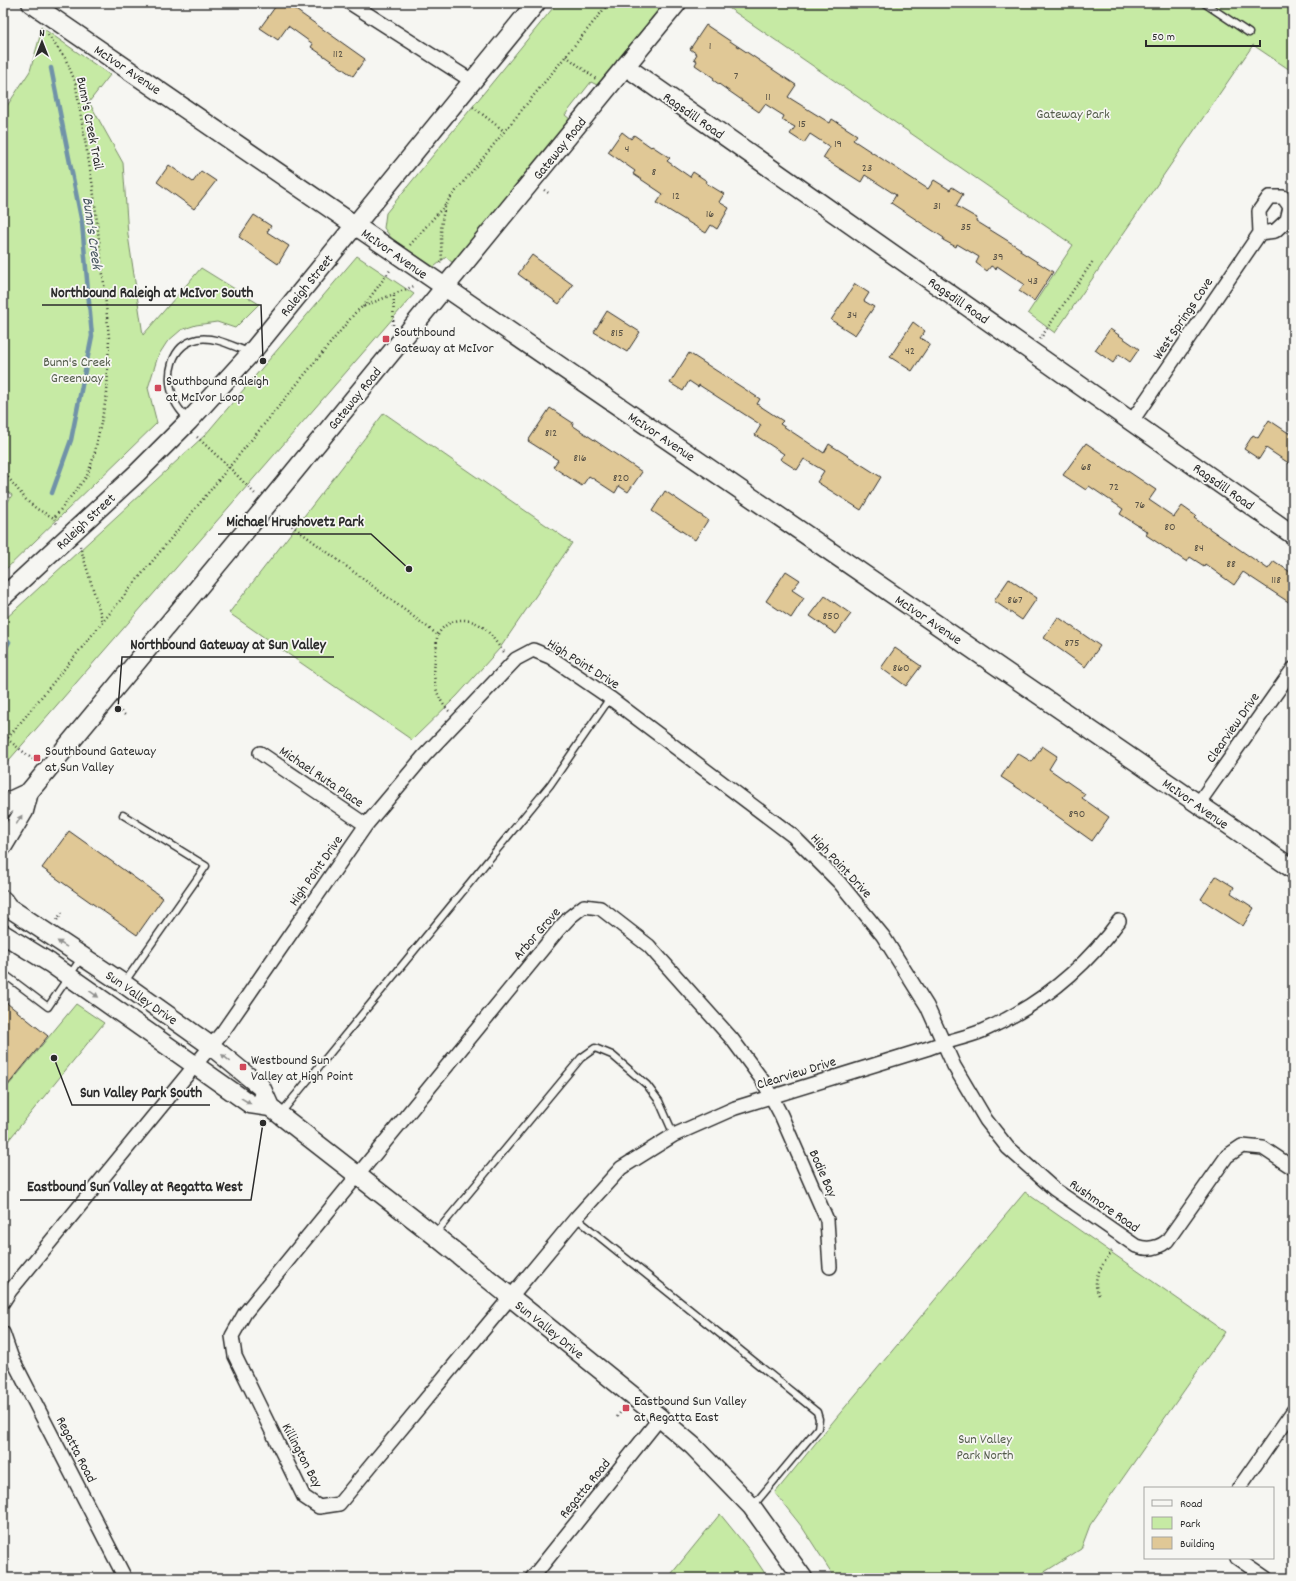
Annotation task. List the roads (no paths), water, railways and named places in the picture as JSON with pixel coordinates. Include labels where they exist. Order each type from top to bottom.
[{"type":"street","points":[[351,3],[472,82]]},
{"type":"street","name":"Raleigh Street","points":[[3,597],[64,530],[137,473],[186,424],[251,353],[536,3]]},
{"type":"street","name":"Gateway Road","points":[[3,846],[24,811],[29,792],[266,506],[437,282],[608,88],[677,3]]},
{"type":"street","name":"McIvor Avenue","points":[[38,8],[1293,869]]},
{"type":"street","name":"Ragsdill Road","points":[[625,66],[1293,535]]},
{"type":"street","name":"West Springs Cove","points":[[1132,421],[1260,233]]},
{"type":"street","name":"High Point Drive","points":[[203,1056],[366,825],[424,756],[458,720],[514,662],[533,650],[550,657],[610,698],[793,836],[839,882],[883,936],[927,1006],[944,1042]]},
{"type":"street","name":"Clearview Drive","points":[[1198,804],[1293,669]]},
{"type":"street","name":"Michael Ruta Place","points":[[260,753],[366,825]]},
{"type":"street","name":"Gateway Road","points":[[3,808],[12,800],[29,792]]},
{"type":"street","name":"Sun Valley Drive","points":[[3,900],[8,907],[124,984],[203,1056],[250,1104],[275,1110]]},
{"type":"street","name":"Arbor Grove","points":[[357,1174],[559,928],[584,906],[600,908],[648,946],[732,1039],[763,1082],[771,1096]]},
{"type":"street","name":"Clearview Drive","points":[[510,1297],[576,1218],[621,1168],[674,1135],[735,1108],[980,1032],[1005,1021],[1030,1006],[1075,972],[1102,945],[1119,921]]},
{"type":"street","name":"Sun Valley Drive","points":[[3,934],[28,948],[69,976],[203,1056],[261,1087],[275,1110],[434,1235],[693,1446],[752,1507],[803,1578]]},
{"type":"street","name":"Rushmore Road","points":[[944,1042],[954,1066],[986,1120],[1008,1148],[1054,1189],[1140,1248],[1157,1247],[1167,1241],[1227,1156],[1242,1146],[1263,1148],[1293,1168]]},
{"type":"street","points":[[3,1302],[10,1291],[203,1056]]},
{"type":"street","name":"Bodie Bay","points":[[771,1096],[781,1115],[827,1220],[830,1267]]},
{"type":"street","name":"Killington Bay","points":[[357,1174],[245,1313],[232,1336],[235,1356],[304,1497],[320,1507],[339,1504],[510,1297]]},
{"type":"street","name":"Regatta Road","points":[[3,1333],[11,1356],[125,1578]]},
{"type":"street","points":[[1240,1487],[1293,1411]]},
{"type":"street","name":"Regatta Road","points":[[532,1578],[660,1418]]},
{"type":"street","points":[[1238,1559],[1266,1578]]},
{"type":"lane","points":[[1204,3],[1249,33]]},
{"type":"lane","points":[[186,424],[174,401],[170,387],[169,374],[176,352],[187,344],[198,339],[216,340],[251,353]]},
{"type":"lane","points":[[275,1110],[550,785],[610,698]]},
{"type":"lane","points":[[123,815],[206,866],[124,984]]},
{"type":"lane","points":[[3,973],[48,1007],[82,956]]},
{"type":"lane","points":[[434,1235],[581,1058],[595,1048],[612,1055],[647,1084],[659,1101],[674,1135]]},
{"type":"lane","points":[[576,1218],[816,1412],[818,1428],[752,1507]]},
{"type":"waterway","name":"Bunn's Creek","points":[[51,68],[82,223],[92,336],[71,440],[52,493]]},
{"type":"waterway","name":"Bunn's Creek","points":[[3,653],[9,642]]},
{"type":"place","name":"Southbound Gateway at McIvor","points":[[386,339]]},
{"type":"place","name":"Northbound Raleigh at McIvor South","points":[[263,361]]},
{"type":"place","name":"Southbound Raleigh at McIvor Loop","points":[[158,388]]},
{"type":"place","name":"Michael Hrushovetz Park","points":[[409,569]]},
{"type":"place","name":"Northbound Gateway at Sun Valley","points":[[118,709]]},
{"type":"place","name":"Southbound Gateway at Sun Valley","points":[[37,758]]},
{"type":"place","name":"Sun Valley Park South","points":[[54,1058]]},
{"type":"place","name":"Westbound Sun Valley at High Point","points":[[243,1067]]},
{"type":"place","name":"Eastbound Sun Valley at Regatta West","points":[[263,1123]]},
{"type":"place","name":"Eastbound Sun Valley at Regatta East","points":[[626,1408]]},
{"type":"park label","name":"Gateway Park","points":[[1073,113]]},
{"type":"park label","name":"Bunn's Creek Greenway","points":[[77,370]]},
{"type":"park label","name":"Sun Valley Park North","points":[[985,1446]]}]
